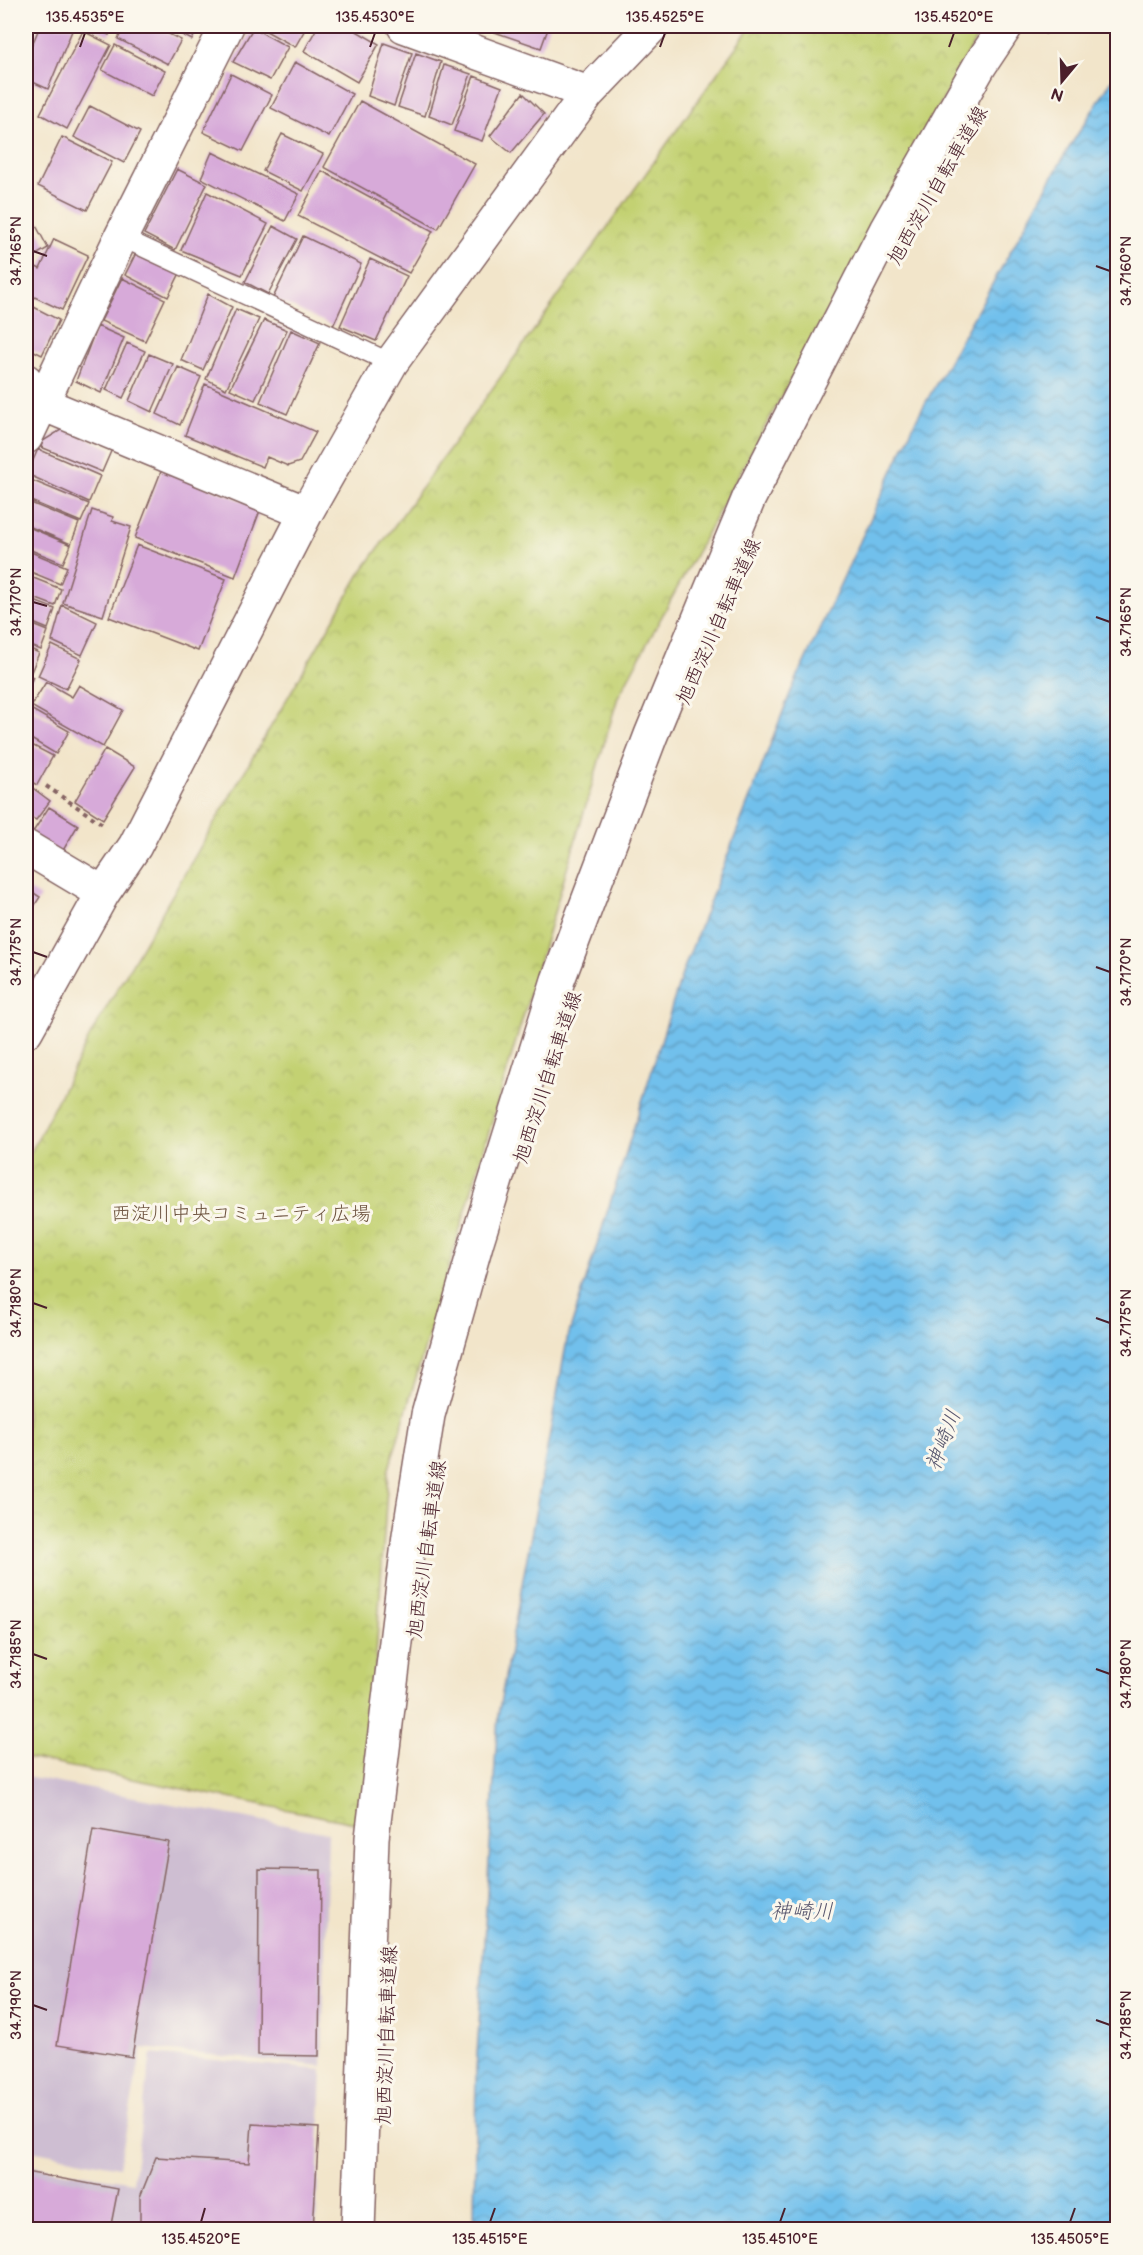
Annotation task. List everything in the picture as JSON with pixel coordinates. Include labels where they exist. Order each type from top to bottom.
[{"type":"street","points":[[26,437],[34,392],[121,237],[227,26]]},
{"type":"street","points":[[404,26],[588,93]]},
{"type":"street","points":[[26,1031],[103,893],[135,846],[306,513],[391,363],[588,93],[652,26]]},
{"type":"street","points":[[358,2229],[372,1838],[409,1536],[429,1416],[477,1241],[558,980],[651,735],[749,498],[886,230],[980,65],[1006,26]]},
{"type":"street","points":[[34,392],[306,513]]},
{"type":"street","points":[[26,848],[103,893]]},
{"type":"lane","points":[[121,237],[391,363]]},
{"type":"path","points":[[1043,35],[1049,26]]},
{"type":"path","points":[[46,786],[135,846]]},
{"type":"shaded area","points":[[26,1777],[328,1833],[322,2066],[142,2048],[119,2167],[26,2149]]},
{"type":"shaded area","points":[[151,2054],[322,2070],[316,2229],[26,2229],[26,2165],[133,2182]]},
{"type":"green space","name":"西淀川中央コミュニティ広場","points":[[751,26],[983,26],[618,697],[388,1472],[365,1825],[26,1758],[26,1162],[91,1034],[360,574]]},
{"type":"water","name":"神崎川","points":[[1117,72],[1117,2229],[474,2229],[476,2071],[498,1715],[567,1340],[683,971],[791,691],[917,418],[1067,151]]},
{"type":"building","points":[[40,26],[74,26],[48,89],[26,79],[26,59]]},
{"type":"building","points":[[90,26],[113,26],[109,35]]},
{"type":"building","points":[[125,26],[153,26],[181,40],[168,64],[118,39]]},
{"type":"building","points":[[165,26],[199,26],[192,40]]},
{"type":"building","points":[[257,26],[307,26],[295,47]]},
{"type":"building","points":[[318,26],[348,26],[379,44],[357,82],[304,51]]},
{"type":"building","points":[[477,26],[549,26],[541,48]]},
{"type":"building","points":[[253,28],[288,47],[270,80],[233,62]]},
{"type":"building","points":[[83,31],[111,45],[67,129],[40,114]]},
{"type":"building","points":[[384,43],[412,53],[394,106],[368,96]]},
{"type":"building","points":[[115,45],[165,71],[152,96],[102,70]]},
{"type":"building","points":[[416,53],[441,62],[425,116],[398,107]]},
{"type":"building","points":[[295,62],[352,94],[329,137],[271,108]]},
{"type":"building","points":[[444,65],[471,74],[452,125],[429,116]]},
{"type":"building","points":[[231,74],[272,95],[243,151],[203,132]]},
{"type":"building","points":[[474,76],[502,87],[482,141],[454,131]]},
{"type":"building","points":[[523,93],[544,114],[511,153],[490,136]]},
{"type":"building","points":[[360,101],[475,164],[438,229],[324,167]]},
{"type":"building","points":[[90,106],[140,132],[124,163],[74,137]]},
{"type":"building","points":[[282,134],[323,154],[303,191],[263,171]]},
{"type":"building","points":[[62,137],[112,162],[87,210],[38,186]]},
{"type":"building","points":[[212,152],[299,194],[285,221],[201,178]]},
{"type":"building","points":[[177,169],[207,184],[175,250],[144,234]]},
{"type":"building","points":[[322,171],[433,231],[409,273],[298,216]]},
{"type":"building","points":[[207,192],[268,224],[242,275],[181,250]]},
{"type":"building","points":[[26,207],[48,248],[26,261]]},
{"type":"building","points":[[273,226],[297,239],[268,294],[245,282]]},
{"type":"building","points":[[303,236],[361,264],[333,326],[273,298]]},
{"type":"building","points":[[54,239],[88,255],[62,310],[26,293],[26,262],[40,269]]},
{"type":"building","points":[[137,251],[180,273],[168,297],[125,275]]},
{"type":"building","points":[[370,259],[407,276],[376,341],[340,326]]},
{"type":"building","points":[[122,278],[165,299],[145,341],[101,321]]},
{"type":"building","points":[[208,294],[232,307],[203,370],[181,360]]},
{"type":"building","points":[[26,303],[59,320],[42,355],[26,347]]},
{"type":"building","points":[[236,309],[259,319],[226,389],[206,379]]},
{"type":"building","points":[[264,320],[287,330],[255,400],[230,389]]},
{"type":"building","points":[[97,326],[124,338],[101,393],[76,381]]},
{"type":"building","points":[[291,330],[320,343],[287,414],[260,402]]},
{"type":"building","points":[[127,343],[145,351],[123,398],[106,390]]},
{"type":"building","points":[[149,354],[173,364],[152,412],[129,401]]},
{"type":"building","points":[[178,367],[201,377],[180,425],[157,414]]},
{"type":"building","points":[[205,384],[316,432],[300,462],[288,466],[267,457],[263,467],[185,435]]},
{"type":"building","points":[[64,428],[112,449],[102,472],[41,447],[43,441]]},
{"type":"building","points":[[38,449],[100,476],[89,502],[27,474]]},
{"type":"building","points":[[162,469],[261,508],[235,577],[135,538]]},
{"type":"building","points":[[26,478],[89,504],[81,522],[26,499]]},
{"type":"building","points":[[26,501],[79,523],[71,544],[26,525]]},
{"type":"building","points":[[92,510],[113,517],[112,521],[131,527],[103,616],[63,603]]},
{"type":"building","points":[[26,526],[71,545],[63,563],[26,548]]},
{"type":"building","points":[[137,545],[226,579],[198,651],[109,617]]},
{"type":"building","points":[[26,550],[67,567],[60,584],[26,570]]},
{"type":"building","points":[[26,575],[61,589],[55,606],[26,595]]},
{"type":"building","points":[[26,598],[55,609],[48,629],[26,620]]},
{"type":"building","points":[[62,605],[97,622],[82,655],[52,641]]},
{"type":"building","points":[[26,622],[48,631],[41,650],[26,644]]},
{"type":"building","points":[[52,645],[81,659],[66,689],[38,676]]},
{"type":"building","points":[[26,647],[39,653],[31,672],[26,670]]},
{"type":"building","points":[[26,674],[33,677],[26,694]]},
{"type":"building","points":[[46,682],[72,697],[79,685],[123,710],[103,747],[31,706]]},
{"type":"building","points":[[27,707],[69,731],[56,754],[26,736]]},
{"type":"building","points":[[26,742],[53,756],[37,785],[26,779]]},
{"type":"building","points":[[105,749],[135,767],[103,819],[75,801]]},
{"type":"building","points":[[26,783],[50,801],[36,820],[26,815]]},
{"type":"building","points":[[49,807],[78,825],[58,859],[29,838]]},
{"type":"building","points":[[26,888],[40,897],[27,917],[26,916]]},
{"type":"building","points":[[93,1829],[169,1842],[132,2057],[57,2045]]},
{"type":"building","points":[[259,1869],[321,1870],[319,2056],[258,2055]]},
{"type":"building","points":[[252,2124],[319,2128],[313,2230],[140,2230],[140,2197],[156,2157],[249,2163]]},
{"type":"building","points":[[26,2172],[118,2189],[110,2230],[26,2230]]}]
